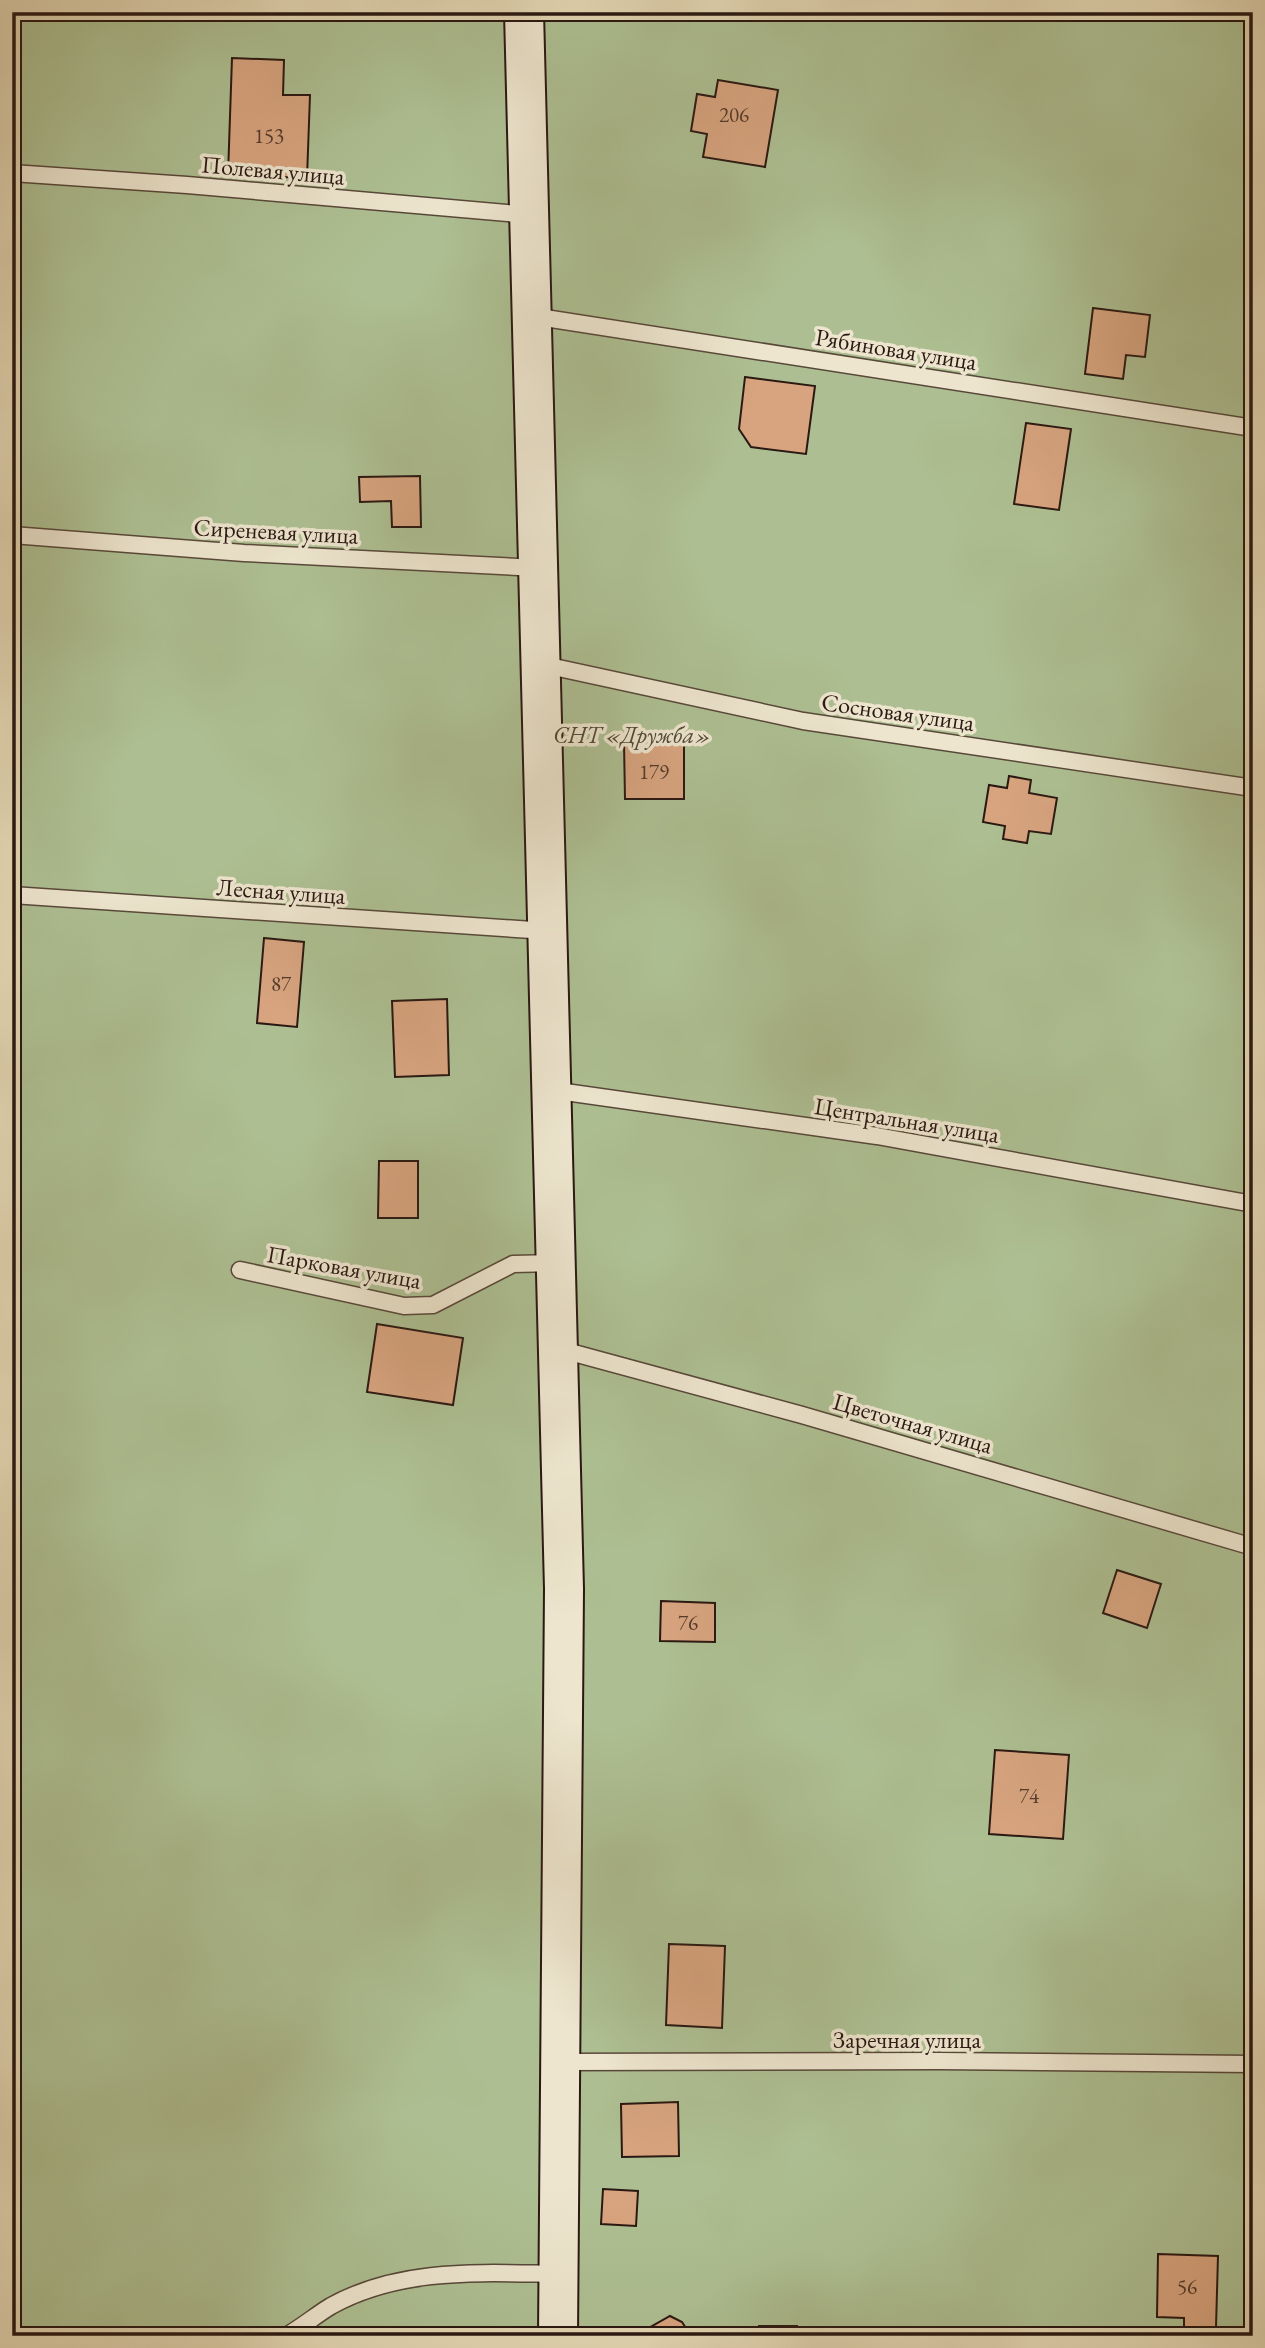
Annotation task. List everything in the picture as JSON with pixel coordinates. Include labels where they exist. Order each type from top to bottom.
[{"type":"street","points":[[524,12],[564,1589],[558,2336]]},
{"type":"lane","name":"Полевая улица","points":[[12,173],[187,185],[529,215]]},
{"type":"lane","name":"Рябиновая улица","points":[[531,316],[1253,428]]},
{"type":"lane","name":"Сиреневая улица","points":[[12,535],[244,553],[538,568]]},
{"type":"lane","name":"Сосновая улица","points":[[540,664],[803,721],[1253,788]]},
{"type":"lane","name":"Лесная улица","points":[[12,895],[547,931]]},
{"type":"lane","name":"Центральная улица","points":[[551,1090],[877,1136],[1253,1204]]},
{"type":"lane","name":"Парковая улица","points":[[240,1270],[404,1306],[433,1305],[513,1264],[556,1263]]},
{"type":"lane","name":"Цветочная улица","points":[[559,1349],[802,1415],[1253,1546]]},
{"type":"lane","name":"Заречная улица","points":[[561,2062],[953,2061],[1253,2064]]},
{"type":"lane","points":[[286,2336],[331,2306],[363,2292],[432,2274],[559,2274]]},
{"type":"green space","name":"СНТ «Дружба»","points":[[12,12],[1253,12],[1253,2336],[12,2336]]},
{"type":"building","points":[[232,58],[284,60],[283,95],[310,95],[307,178],[228,175]]},
{"type":"building","points":[[718,80],[778,90],[765,167],[703,157],[707,134],[691,131],[697,94],[715,97]]},
{"type":"building","points":[[1093,308],[1150,315],[1145,357],[1126,355],[1123,379],[1085,374]]},
{"type":"building","points":[[745,377],[815,386],[806,454],[751,447],[739,429]]},
{"type":"building","points":[[1026,423],[1071,429],[1059,510],[1014,504]]},
{"type":"building","points":[[420,476],[421,527],[392,527],[391,501],[360,502],[359,477]]},
{"type":"building","points":[[684,742],[684,799],[625,799],[624,743]]},
{"type":"building","points":[[1009,776],[1031,780],[1029,793],[1057,798],[1051,834],[1029,831],[1027,843],[1003,839],[1005,826],[983,822],[989,785],[1007,788]]},
{"type":"building","points":[[264,938],[304,942],[297,1027],[257,1023]]},
{"type":"building","points":[[447,999],[449,1075],[395,1077],[392,1001]]},
{"type":"building","points":[[379,1161],[418,1161],[418,1218],[378,1218]]},
{"type":"building","points":[[377,1324],[463,1338],[453,1405],[367,1392]]},
{"type":"building","points":[[1117,1570],[1161,1584],[1147,1628],[1103,1613]]},
{"type":"building","points":[[661,1601],[715,1603],[715,1642],[660,1641]]},
{"type":"building","points":[[995,1750],[1069,1755],[1063,1839],[989,1834]]},
{"type":"building","points":[[669,1944],[725,1946],[722,2028],[666,2025]]},
{"type":"building","points":[[678,2102],[679,2156],[622,2157],[621,2104]]},
{"type":"building","points":[[603,2189],[638,2191],[636,2226],[601,2224]]},
{"type":"building","points":[[1158,2254],[1218,2256],[1216,2327],[1184,2327],[1184,2318],[1157,2317]]},
{"type":"building","points":[[670,2316],[682,2322],[691,2336],[644,2336],[647,2329]]},
{"type":"building","points":[[759,2326],[797,2326],[797,2336],[759,2336]]},
{"type":"building","points":[[985,2327],[1019,2328],[1019,2336],[985,2336]]},
{"type":"building","points":[[877,2329],[910,2329],[910,2336],[877,2336]]}]
